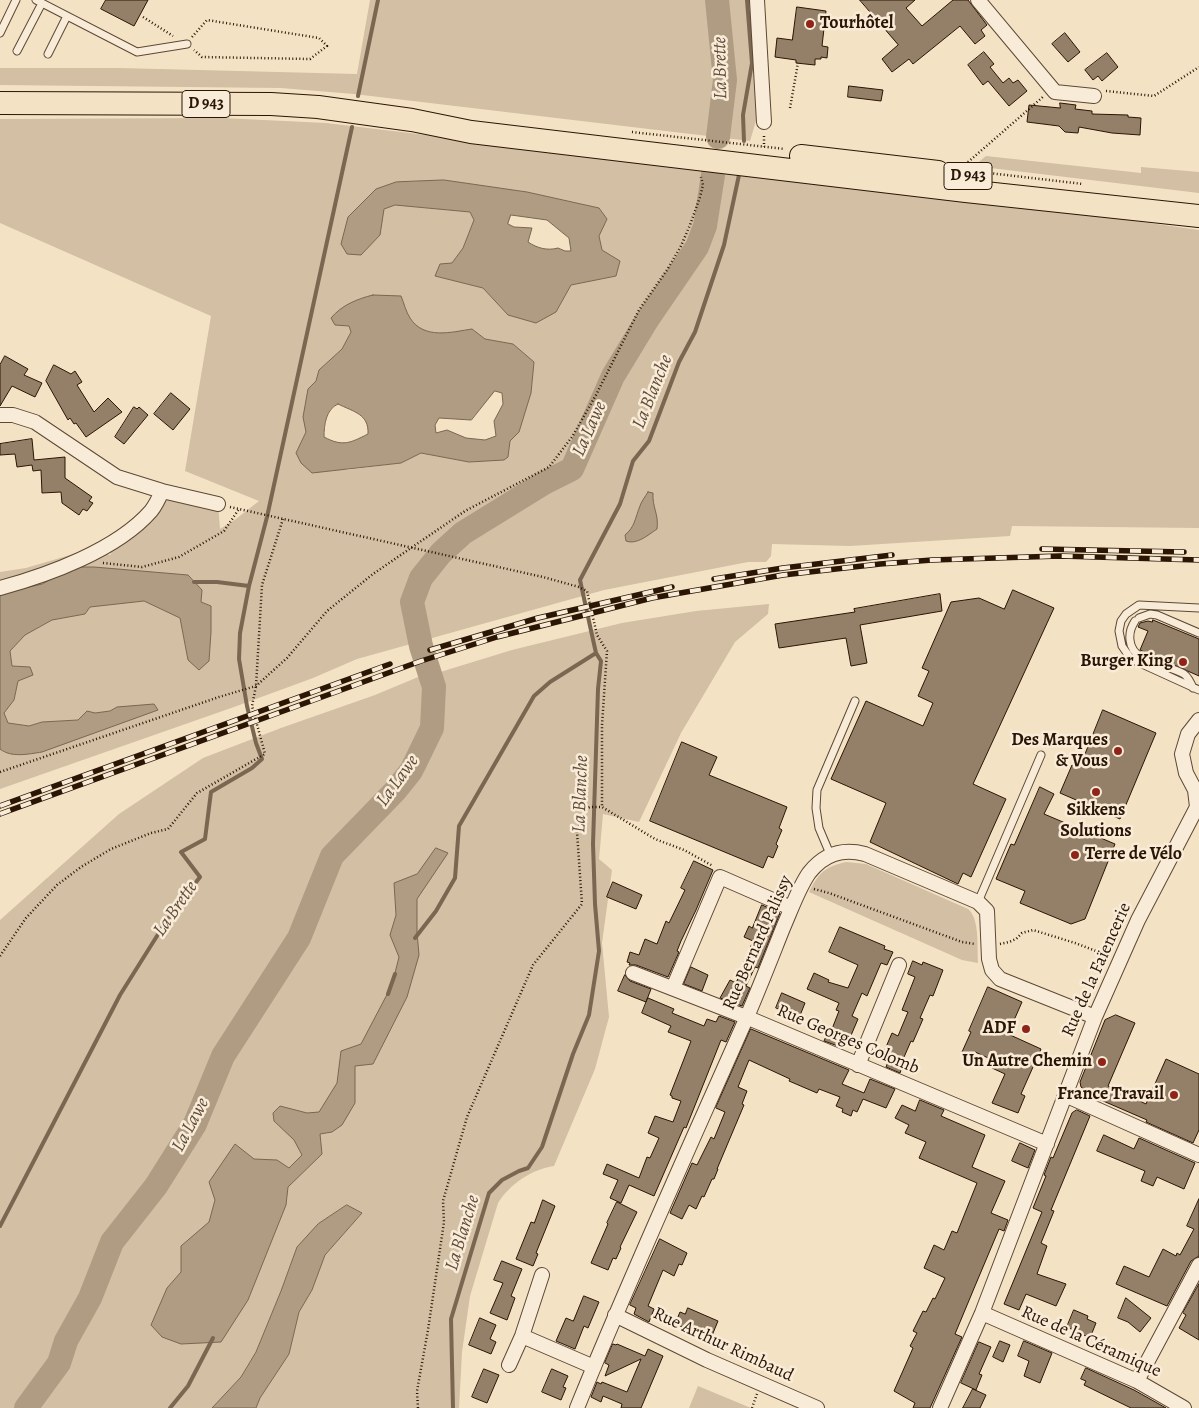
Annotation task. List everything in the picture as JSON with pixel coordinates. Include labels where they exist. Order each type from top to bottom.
[{"type":"main road","name":"D 943","points":[[0,103],[271,104],[318,107],[412,120],[471,132],[864,163],[1199,204]]},
{"type":"main road","name":"D 943","points":[[702,149],[1199,216]]},
{"type":"street","points":[[757,0],[764,122]]},
{"type":"street","points":[[978,0],[1055,92],[1094,96]]},
{"type":"street","points":[[0,415],[13,415],[35,422],[117,477],[162,491],[218,504]]},
{"type":"street","points":[[0,588],[24,582],[82,558],[127,534],[152,510],[162,491]]},
{"type":"street","name":"Rue de la Faïencerie","points":[[940,1408],[982,1314],[1095,1017],[1138,920],[1197,807],[1195,790],[1186,773],[1182,754],[1188,734],[1199,720]]},
{"type":"street","points":[[830,854],[853,850],[978,902],[987,911],[992,970],[1000,980],[1095,1017]]},
{"type":"street","name":"Rue Bernard Palissy","points":[[577,1408],[615,1316],[746,1017],[791,908],[810,873],[830,854]]},
{"type":"street","points":[[673,988],[720,877],[791,908]]},
{"type":"street","points":[[858,1065],[899,965]]},
{"type":"street","name":"Rue Georges Colomb","points":[[633,973],[746,1017],[1046,1144]]},
{"type":"street","points":[[1065,1095],[1199,1155]]},
{"type":"street","points":[[1137,1381],[1199,1265]]},
{"type":"street","points":[[509,1365],[522,1336],[542,1276]]},
{"type":"street","name":"Rue de la Céramique","points":[[982,1314],[1137,1381],[1184,1408]]},
{"type":"street","name":"Rue Arthur Rimbaud","points":[[615,1316],[707,1360],[817,1408]]},
{"type":"street","points":[[522,1336],[594,1367]]},
{"type":"lane","points":[[0,33],[16,0]]},
{"type":"lane","points":[[17,51],[39,2],[137,52],[186,44]]},
{"type":"lane","points":[[48,54],[67,16]]},
{"type":"lane","points":[[1196,689],[1131,659],[1122,646],[1119,631],[1121,621],[1126,614],[1139,605],[1199,608]]},
{"type":"lane","points":[[1196,689],[1186,675],[1144,659],[1135,652],[1130,645],[1129,631],[1137,620],[1150,614],[1157,615],[1199,633]]},
{"type":"lane","points":[[830,854],[819,828],[816,808],[817,790],[855,701]]},
{"type":"lane","points":[[978,902],[1040,756]]},
{"type":"path","points":[[143,17],[186,44],[202,57],[310,59],[326,46],[319,38],[207,20],[186,44]]},
{"type":"path","points":[[790,108],[798,63]]},
{"type":"path","points":[[1094,96],[1102,90],[1154,96],[1199,67]]},
{"type":"path","points":[[960,169],[1052,89]]},
{"type":"path","points":[[0,772],[255,686],[287,658],[327,611],[373,574],[465,511],[549,467],[572,437],[596,395],[638,310],[667,270],[681,246],[703,185],[702,149],[794,150]]},
{"type":"path","points":[[950,168],[1087,185]]},
{"type":"path","points":[[218,504],[543,577],[587,591],[596,635],[607,651],[602,725],[601,807]]},
{"type":"path","points":[[82,558],[108,564],[142,566],[179,558],[224,532],[239,509]]},
{"type":"path","points":[[0,956],[26,918],[57,885],[81,867],[111,849],[151,833],[168,829],[197,793],[266,754],[252,706],[262,585],[283,519]]},
{"type":"path","points":[[418,1408],[417,1391],[444,1222],[443,1200],[467,1116],[533,965],[582,904],[576,832],[586,808],[601,807],[655,839],[707,861],[717,869],[720,877]]},
{"type":"path","points":[[798,894],[814,889],[829,893],[962,942],[999,944],[1009,942],[1016,939],[1022,933],[1032,930],[1075,943],[1120,960]]},
{"type":"shaded area","points":[[370,0],[752,0],[758,114],[750,141],[354,94],[281,88],[0,85],[0,68],[119,68],[357,74]]},
{"type":"shaded area","points":[[222,118],[326,123],[694,167],[942,194],[1199,230],[1199,528],[1012,526],[1010,536],[850,546],[772,544],[771,556],[766,562],[748,562],[604,590],[357,659],[313,678],[234,707],[0,789],[0,749],[5,753],[158,710],[117,707],[110,711],[95,713],[78,720],[42,722],[29,726],[8,724],[4,713],[14,700],[18,681],[30,667],[12,666],[10,651],[25,635],[52,620],[85,614],[90,607],[144,601],[180,618],[188,660],[209,661],[211,606],[201,602],[202,590],[188,575],[73,567],[42,584],[0,594],[0,572],[26,568],[87,550],[111,555],[107,545],[175,494],[218,504],[220,529],[259,501],[185,471],[211,316],[0,223],[0,119]],"holes":[[[444,180],[527,192],[599,208],[607,219],[599,236],[602,250],[620,261],[616,276],[571,285],[556,312],[508,315],[483,288],[435,276],[452,263],[463,248],[474,220],[470,212],[395,205],[384,209],[396,182]],[[401,296],[410,318],[423,329],[439,333],[472,329],[485,339],[513,344],[534,362],[531,393],[519,432],[510,441],[508,457],[469,462],[421,453],[401,463],[347,470],[296,453],[306,432],[308,389],[316,381],[319,370],[342,349],[351,331],[349,326]]]},
{"type":"shaded area","points":[[986,156],[1141,173],[1141,167],[1199,172],[1199,193],[974,166]]},
{"type":"shaded area","points":[[444,180],[527,192],[599,208],[607,219],[599,236],[602,250],[620,261],[616,276],[571,285],[556,312],[536,323],[508,315],[483,288],[435,276],[440,264],[452,263],[463,248],[474,220],[470,212],[395,205],[384,209],[380,235],[361,255],[347,254],[341,244],[348,217],[376,189],[396,182]],"holes":[[[511,215],[547,220],[569,238],[571,251],[535,246],[528,242],[532,228],[514,227],[508,224]]]},
{"type":"shaded area","points":[[373,295],[401,296],[410,318],[416,325],[430,332],[447,333],[472,329],[485,339],[513,344],[534,362],[531,393],[519,432],[510,441],[508,457],[504,460],[469,462],[421,453],[401,463],[312,473],[301,463],[296,453],[306,432],[303,417],[308,389],[316,381],[319,370],[342,349],[351,332],[349,326],[335,325],[331,318],[345,306]],"holes":[[[495,391],[502,393],[503,404],[494,421],[496,436],[485,440],[466,438],[447,430],[436,433],[435,425],[439,418],[471,420]],[[338,404],[359,414],[366,422],[368,434],[346,443],[336,442],[324,437],[328,413]]]},
{"type":"shaded area","points":[[648,492],[653,493],[657,529],[638,541],[626,541],[625,535],[633,525]]},
{"type":"shaded area","points":[[73,567],[188,575],[202,590],[201,602],[211,606],[209,661],[199,670],[188,660],[180,618],[144,601],[90,607],[85,614],[52,620],[25,635],[10,651],[12,666],[30,667],[33,675],[18,681],[14,700],[4,713],[8,723],[29,726],[42,722],[78,720],[87,711],[95,713],[110,711],[117,707],[154,704],[158,710],[42,752],[20,755],[9,754],[0,749],[0,594],[42,584]]},
{"type":"shaded area","points":[[769,604],[768,614],[735,642],[681,733],[639,822],[603,814],[599,859],[612,870],[602,943],[609,1017],[595,1069],[554,1166],[538,1170],[522,1178],[498,1203],[470,1296],[462,1352],[459,1408],[256,1408],[260,1398],[289,1354],[299,1312],[312,1290],[325,1255],[362,1213],[297,1247],[256,1352],[241,1377],[212,1408],[0,1408],[0,920],[119,814],[203,758],[375,695],[423,675],[437,673],[512,650],[622,623],[696,611]]},
{"type":"shaded area","points":[[436,848],[448,853],[417,899],[419,955],[407,997],[373,1064],[355,1066],[355,1103],[342,1125],[332,1132],[320,1134],[322,1154],[288,1187],[286,1205],[248,1300],[221,1342],[181,1344],[162,1337],[151,1325],[167,1288],[181,1272],[181,1246],[209,1222],[215,1200],[209,1182],[235,1144],[254,1159],[277,1160],[289,1168],[302,1155],[294,1140],[274,1121],[273,1113],[280,1106],[307,1113],[319,1112],[337,1083],[341,1051],[361,1044],[392,985],[399,957],[390,935],[396,915],[394,883],[417,874]]},
{"type":"shaded area","points":[[846,862],[866,864],[968,909],[972,914],[976,927],[978,963],[962,960],[809,892],[819,875],[832,866]]},
{"type":"shaded area","points":[[347,1205],[362,1213],[325,1255],[312,1290],[299,1312],[289,1354],[260,1398],[256,1408],[212,1408],[241,1377],[256,1352],[297,1247],[318,1224]]},
{"type":"shaded area","points":[[698,1386],[751,1408],[689,1408]]},
{"type":"building","points":[[106,0],[148,0],[134,26],[101,9]]},
{"type":"building","points":[[860,0],[915,0],[906,8],[922,26],[953,0],[968,0],[987,25],[981,30],[985,36],[975,44],[960,26],[913,64],[909,59],[892,72],[882,59],[898,45]]},
{"type":"building","name":"Tourhôtel","points":[[797,7],[826,11],[822,46],[828,47],[827,58],[815,59],[815,65],[796,63],[796,60],[775,57],[777,38],[792,40]]},
{"type":"building","points":[[1065,33],[1080,52],[1068,62],[1052,44]]},
{"type":"building","points":[[984,52],[994,64],[990,67],[1003,83],[1009,78],[1013,83],[1018,80],[1027,91],[1009,106],[988,81],[983,85],[968,65]]},
{"type":"building","points":[[1107,53],[1118,67],[1102,81],[1098,76],[1093,80],[1085,70]]},
{"type":"building","points":[[849,86],[883,90],[881,101],[848,97]]},
{"type":"building","points":[[1060,103],[1076,105],[1075,109],[1092,111],[1092,114],[1128,115],[1128,117],[1141,118],[1140,135],[1112,133],[1079,127],[1078,133],[1065,132],[1059,126],[1027,122],[1029,105],[1060,108]]},
{"type":"building","points":[[5,356],[28,369],[24,375],[42,383],[35,397],[12,386],[0,406],[0,365]]},
{"type":"building","points":[[54,365],[71,374],[75,371],[82,382],[77,385],[94,412],[108,398],[122,412],[86,437],[76,423],[74,424],[70,418],[68,420],[46,381]]},
{"type":"building","points":[[171,393],[190,409],[173,430],[154,414]]},
{"type":"building","points":[[134,407],[137,409],[139,407],[148,415],[124,444],[115,437]]},
{"type":"building","points":[[32,439],[34,460],[65,457],[65,478],[92,497],[89,501],[93,503],[87,511],[83,509],[79,515],[62,503],[61,492],[42,493],[41,470],[33,471],[32,465],[17,467],[15,454],[0,455],[0,444]]},
{"type":"building","points":[[1013,590],[1054,608],[973,784],[1006,799],[971,877],[963,873],[958,884],[870,842],[886,803],[831,779],[866,701],[923,726],[933,703],[918,696],[929,671],[922,668],[951,602],[979,598],[1004,609]]},
{"type":"building","points":[[940,594],[942,611],[860,625],[867,663],[851,666],[846,638],[779,648],[775,624],[855,612],[854,609]]},
{"type":"building","name":"Burger King","points":[[1153,620],[1199,639],[1199,676],[1140,650],[1148,631],[1138,627],[1140,623],[1152,622]]},
{"type":"building","name":"Des Marques & Vous","points":[[1103,710],[1156,733],[1120,819],[1060,793],[1072,765],[1079,768]]},
{"type":"building","points":[[682,742],[717,757],[709,775],[787,807],[779,828],[782,830],[776,844],[778,846],[773,858],[768,856],[763,868],[650,821]]},
{"type":"building","points":[[1040,787],[1054,794],[1044,814],[1115,844],[1085,919],[1071,924],[1020,903],[1025,891],[996,879],[1011,844],[1014,845]]},
{"type":"building","points":[[694,861],[713,870],[681,941],[677,951],[679,952],[668,977],[636,965],[629,965],[630,963],[627,962],[630,952],[639,955],[645,939],[657,944],[666,921],[669,923],[685,890],[681,888]]},
{"type":"building","points":[[613,882],[642,895],[636,909],[607,897]]},
{"type":"building","points":[[762,905],[780,913],[758,968],[755,967],[746,986],[750,988],[742,1006],[720,998],[730,980],[736,983],[753,941],[744,937],[749,926],[752,928]]},
{"type":"building","points":[[840,927],[885,946],[884,949],[893,952],[887,965],[881,963],[867,996],[862,993],[852,1016],[858,1019],[849,1040],[842,1037],[838,1046],[824,1041],[827,1034],[830,1034],[839,1011],[836,1010],[839,1003],[807,989],[814,973],[829,980],[828,982],[848,988],[858,965],[829,952]]},
{"type":"building","points":[[913,961],[922,965],[923,962],[943,970],[933,996],[930,995],[920,1018],[923,1019],[901,1064],[903,1065],[900,1073],[886,1067],[890,1057],[883,1054],[892,1033],[898,1036],[908,1012],[902,1010],[915,977],[908,974]]},
{"type":"building","points":[[691,967],[708,975],[702,991],[684,984]]},
{"type":"building","points":[[625,975],[630,981],[651,989],[646,1002],[618,991]]},
{"type":"building","points":[[988,987],[1022,1002],[1008,1034],[1041,1049],[1021,1094],[1025,1096],[1018,1113],[992,1103],[1005,1074],[992,1068],[995,1061],[975,1052],[971,1061],[962,1052]]},
{"type":"building","points":[[782,993],[805,1003],[799,1018],[776,1008]]},
{"type":"building","points":[[648,998],[674,1009],[672,1013],[704,1026],[707,1019],[716,1022],[719,1016],[735,1022],[726,1042],[721,1040],[686,1128],[684,1127],[654,1196],[629,1185],[621,1203],[610,1198],[618,1180],[603,1174],[607,1164],[639,1178],[647,1157],[650,1158],[659,1138],[648,1133],[655,1116],[673,1122],[681,1101],[672,1098],[670,1095],[691,1041],[668,1032],[671,1026],[642,1013]]},
{"type":"building","points":[[1116,1015],[1135,1023],[1108,1086],[1146,1104],[1166,1059],[1199,1074],[1199,1130],[1193,1143],[1094,1097],[1081,1087],[1080,1082],[1105,1020]]},
{"type":"building","points":[[751,1029],[849,1070],[842,1084],[864,1093],[870,1079],[895,1089],[886,1108],[863,1099],[857,1112],[853,1110],[851,1116],[842,1112],[843,1109],[836,1106],[840,1097],[819,1089],[817,1093],[749,1060],[738,1087],[747,1091],[742,1104],[744,1105],[714,1179],[712,1179],[696,1209],[689,1205],[682,1219],[670,1213],[692,1163],[697,1165],[711,1137],[714,1139],[725,1112],[716,1108]]},
{"type":"building","points":[[920,1100],[944,1110],[941,1116],[985,1135],[972,1167],[1005,1181],[991,1213],[1008,1220],[1004,1231],[999,1229],[955,1334],[962,1337],[930,1408],[913,1408],[915,1403],[894,1391],[913,1348],[910,1346],[917,1333],[913,1331],[923,1311],[926,1312],[933,1298],[935,1299],[945,1278],[924,1268],[934,1245],[944,1250],[952,1231],[957,1233],[977,1183],[919,1158],[926,1142],[905,1133],[909,1125],[895,1118],[902,1105],[915,1111]]},
{"type":"building","points":[[1077,1110],[1090,1116],[1051,1210],[1054,1211],[1041,1243],[1047,1246],[1037,1274],[1066,1284],[1056,1306],[1026,1294],[1019,1310],[1004,1304],[1042,1212],[1033,1208],[1046,1176],[1044,1175],[1072,1113]]},
{"type":"building","points":[[1104,1135],[1134,1149],[1139,1138],[1195,1163],[1184,1189],[1157,1177],[1153,1186],[1141,1181],[1145,1171],[1097,1151]]},
{"type":"building","points":[[1020,1143],[1035,1150],[1028,1168],[1012,1161]]},
{"type":"building","points":[[1199,1199],[1199,1256],[1191,1261],[1167,1306],[1116,1284],[1124,1266],[1149,1277],[1163,1249],[1176,1256],[1177,1253],[1180,1255],[1194,1229],[1187,1226]]},
{"type":"building","points":[[543,1200],[555,1206],[536,1253],[538,1254],[533,1266],[516,1259],[531,1222],[534,1223]]},
{"type":"building","points":[[617,1202],[637,1212],[616,1259],[613,1258],[608,1270],[591,1263]]},
{"type":"building","points":[[660,1239],[687,1253],[682,1265],[679,1264],[674,1276],[663,1270],[648,1306],[654,1309],[649,1322],[634,1314],[636,1308],[630,1305]]},
{"type":"building","points":[[502,1261],[522,1269],[511,1296],[515,1298],[507,1320],[490,1313],[503,1283],[494,1280]]},
{"type":"building","points":[[1199,1284],[1199,1340],[1179,1328],[1186,1315],[1183,1313]]},
{"type":"building","points":[[584,1296],[599,1302],[588,1328],[584,1326],[575,1349],[556,1341],[566,1318],[573,1321]]},
{"type":"building","points":[[1126,1298],[1151,1318],[1140,1332],[1128,1322],[1118,1318]]},
{"type":"building","points":[[688,1308],[718,1321],[711,1338],[675,1324],[680,1312],[685,1314]]},
{"type":"building","points":[[1074,1310],[1088,1316],[1087,1319],[1096,1323],[1090,1338],[1067,1327]]},
{"type":"building","points":[[480,1318],[496,1325],[490,1339],[496,1342],[491,1354],[469,1345]]},
{"type":"building","points":[[1000,1341],[1010,1345],[1003,1362],[993,1357]]},
{"type":"building","points":[[1024,1341],[1052,1353],[1040,1383],[1024,1376],[1029,1361],[1018,1356]]},
{"type":"building","points":[[979,1342],[991,1347],[979,1374],[982,1375],[976,1390],[961,1383]]},
{"type":"building","points":[[613,1344],[645,1356],[648,1349],[663,1356],[641,1408],[621,1408],[622,1404],[603,1396],[601,1402],[591,1397],[597,1382],[601,1384],[602,1382],[627,1392],[641,1359],[605,1376],[609,1365],[605,1363]]},
{"type":"building","points":[[1086,1368],[1134,1390],[1166,1408],[1131,1408],[1084,1385],[1086,1381],[1081,1379]]},
{"type":"building","points":[[484,1369],[499,1375],[487,1403],[472,1397]]},
{"type":"building","points":[[552,1369],[568,1376],[563,1387],[566,1388],[561,1400],[542,1392]]},
{"type":"building","points":[[973,1389],[986,1395],[980,1408],[963,1408]]},
{"type":"waterway","points":[[358,96],[378,0]]},
{"type":"waterway","name":"La Brette","points":[[717,0],[725,80],[718,137]]},
{"type":"waterway","name":"La Blanche","points":[[744,141],[743,115],[752,63],[747,0]]},
{"type":"waterway","name":"La Brette","points":[[0,1226],[120,995],[167,920],[200,877],[181,852],[205,839],[211,792],[252,768],[262,759],[247,706],[239,659],[240,633],[352,127]]},
{"type":"waterway","name":"La Lawe","points":[[26,1408],[59,1363],[66,1341],[90,1298],[112,1242],[156,1186],[195,1124],[223,1056],[299,938],[332,856],[395,791],[411,771],[432,728],[434,687],[421,646],[412,602],[421,578],[441,553],[463,533],[544,483],[572,469],[613,376],[647,320],[697,247],[705,226],[713,175]]},
{"type":"waterway","name":"La Blanche","points":[[453,1408],[451,1319],[489,1193],[502,1180],[528,1168],[542,1147],[573,1054],[589,1015],[599,951],[593,844],[598,689],[601,661],[596,653],[580,580],[620,504],[633,461],[649,441],[679,362],[695,332],[724,245],[739,175]]},
{"type":"waterway","points":[[194,582],[217,582],[249,586]]},
{"type":"waterway","points":[[415,938],[436,911],[455,878],[459,826],[534,696],[550,682],[596,653]]},
{"type":"waterway","points":[[388,994],[395,974]]},
{"type":"waterway","points":[[170,1408],[188,1386],[213,1338]]},
{"type":"railway","points":[[1042,549],[1184,552]]},
{"type":"railway","points":[[714,579],[783,568],[892,555]]},
{"type":"railway","points":[[0,814],[421,661],[497,637],[652,598],[783,575],[932,560],[1060,556],[1199,560]]},
{"type":"railway","points":[[430,650],[538,618],[672,587]]},
{"type":"railway","points":[[0,806],[390,664]]},
{"type":"place","name":"Tourhôtel","points":[[810,24]]},
{"type":"place","name":"Burger King","points":[[1183,662]]},
{"type":"place","name":"Des Marques & Vous","points":[[1118,751]]},
{"type":"place","name":"Sikkens Solutions","points":[[1096,792]]},
{"type":"place","name":"Terre de Vélo","points":[[1075,855]]},
{"type":"place","name":"ADF","points":[[1026,1029]]},
{"type":"place","name":"Un Autre Chemin","points":[[1102,1062]]},
{"type":"place","name":"France Travail","points":[[1174,1095]]}]
